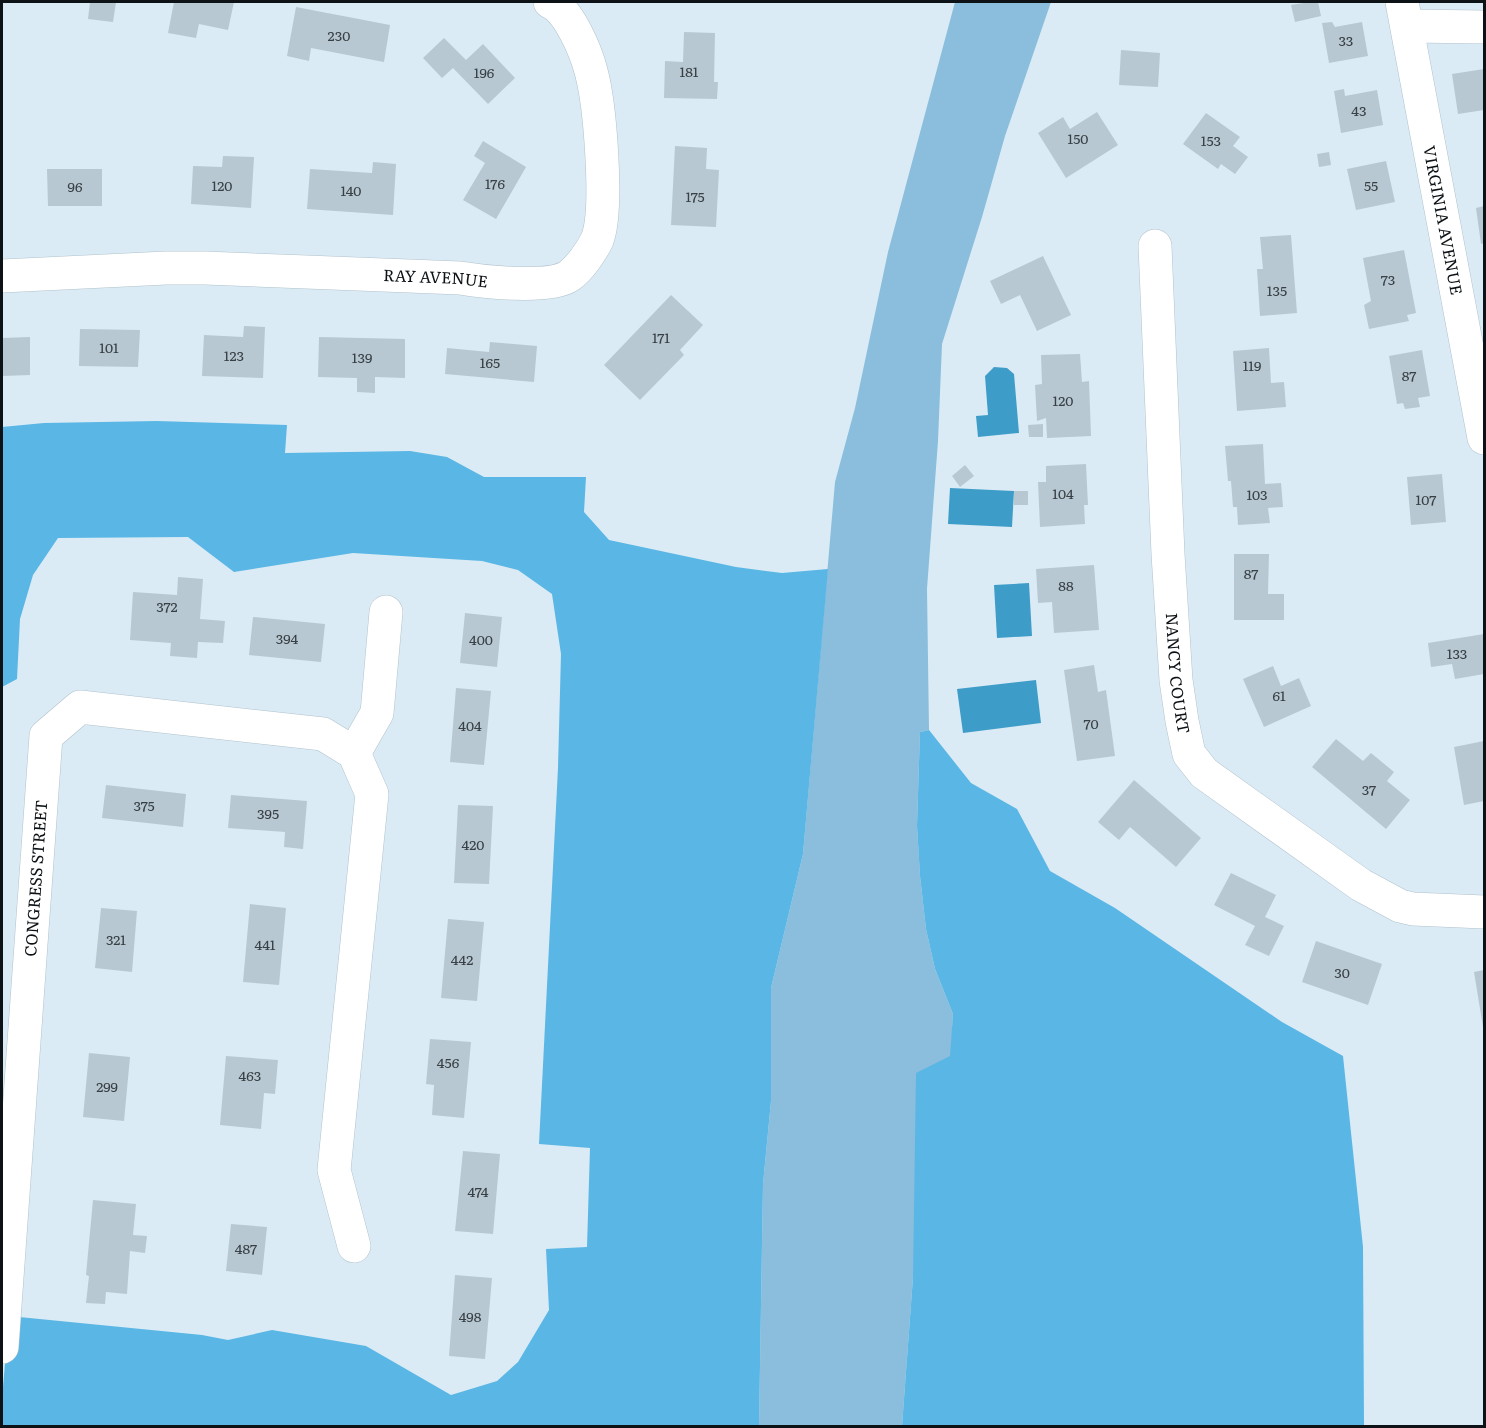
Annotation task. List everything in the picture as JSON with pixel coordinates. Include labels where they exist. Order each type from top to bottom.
[{"type":"street","name":"RAY AVENUE","points":[[2,276],[205,268],[380,274],[460,278],[487,282],[533,283],[567,277],[579,267],[597,239],[602,208],[602,167],[591,71],[567,19],[556,4],[550,2]]},
{"type":"street","points":[[1404,14],[1485,27]]},
{"type":"street","name":"VIRGINIA AVENUE","points":[[1404,14],[1485,438]]},
{"type":"street","name":"NANCY COURT","points":[[1155,246],[1176,680],[1182,721],[1190,753],[1204,773],[1371,890],[1400,906],[1413,909],[1485,912]]},
{"type":"street","points":[[354,1246],[334,1170],[372,794],[354,753],[377,713],[386,612]]},
{"type":"street","name":"CONGRESS STREET","points":[[2,1347],[46,736],[80,707],[323,734],[354,753]]},
{"type":"shaded area","points":[[955,2],[1051,2],[1005,136],[942,344],[938,441],[927,589],[929,730],[920,732],[917,826],[926,929],[935,969],[953,1014],[951,1056],[913,1277],[902,1426],[759,1426],[763,1184],[771,1101],[771,988],[803,854],[835,482],[855,408],[888,252]]},
{"type":"shaded area","points":[[994,367],[1007,368],[1014,374],[1019,433],[978,437],[976,416],[988,415],[985,376]]},
{"type":"shaded area","points":[[157,421],[287,425],[285,453],[410,451],[447,457],[484,477],[586,477],[584,512],[609,540],[736,567],[782,573],[828,569],[803,854],[771,988],[771,1101],[763,1184],[759,1426],[2,1426],[9,1316],[202,1335],[228,1340],[272,1330],[366,1346],[451,1395],[497,1381],[518,1362],[549,1310],[546,1249],[587,1247],[590,1148],[539,1144],[558,768],[561,654],[552,594],[518,570],[482,561],[353,553],[234,572],[188,537],[58,538],[33,575],[20,619],[17,679],[2,687],[2,427],[44,423]]},
{"type":"shaded area","points":[[950,488],[1014,491],[1012,527],[948,524]]},
{"type":"shaded area","points":[[1029,583],[1032,636],[997,638],[994,585]]},
{"type":"shaded area","points":[[1036,680],[1041,723],[963,733],[957,689]]},
{"type":"shaded area","points":[[929,730],[971,783],[1017,809],[1050,871],[1115,908],[1282,1022],[1343,1056],[1363,1247],[1364,1426],[902,1426],[913,1277],[916,1073],[950,1056],[953,1014],[935,969],[926,929],[920,876],[917,826],[920,732]]},
{"type":"building","points":[[90,2],[116,2],[113,22],[88,19]]},
{"type":"building","points":[[174,2],[234,2],[228,30],[199,24],[196,38],[168,33]]},
{"type":"building","points":[[1318,2],[1321,16],[1295,22],[1291,5]]},
{"type":"building","points":[[296,7],[390,25],[384,62],[311,48],[309,61],[287,56]]},
{"type":"building","points":[[1332,22],[1335,27],[1362,22],[1368,56],[1329,63],[1322,23]]},
{"type":"building","points":[[684,32],[715,33],[714,82],[718,82],[717,99],[664,98],[665,61],[683,62]]},
{"type":"building","points":[[444,38],[466,60],[483,44],[515,78],[488,104],[453,68],[442,78],[423,58]]},
{"type":"building","points":[[1121,50],[1160,53],[1158,87],[1119,85]]},
{"type":"building","points":[[1484,69],[1484,110],[1458,114],[1452,74]]},
{"type":"building","points":[[1344,89],[1345,96],[1377,90],[1383,125],[1341,133],[1334,91]]},
{"type":"building","points":[[1097,112],[1118,145],[1066,178],[1038,133],[1063,117],[1070,129]]},
{"type":"building","points":[[1206,113],[1240,137],[1233,146],[1248,157],[1235,174],[1221,164],[1218,169],[1183,144]]},
{"type":"building","points":[[483,141],[526,167],[496,219],[463,200],[485,163],[474,156]]},
{"type":"building","points":[[675,146],[707,148],[706,169],[719,170],[716,227],[671,225]]},
{"type":"building","points":[[1329,152],[1331,165],[1319,167],[1317,154]]},
{"type":"building","points":[[223,156],[254,157],[251,208],[191,204],[193,166],[222,167]]},
{"type":"building","points":[[1386,161],[1395,202],[1356,210],[1347,169]]},
{"type":"building","points":[[373,162],[396,164],[393,215],[307,209],[310,169],[372,173]]},
{"type":"building","points":[[47,169],[102,169],[102,206],[48,206]]},
{"type":"building","points":[[1484,206],[1484,243],[1481,244],[1476,208]]},
{"type":"building","points":[[1291,235],[1297,313],[1260,316],[1257,269],[1263,269],[1260,237]]},
{"type":"building","points":[[1404,250],[1416,313],[1407,315],[1409,321],[1369,329],[1364,305],[1371,301],[1363,258]]},
{"type":"building","points":[[1043,256],[1071,315],[1037,331],[1020,295],[1001,304],[990,281]]},
{"type":"building","points":[[671,295],[703,325],[680,350],[684,355],[640,400],[604,365]]},
{"type":"building","points":[[244,326],[265,327],[263,378],[202,376],[204,335],[243,337]]},
{"type":"building","points":[[80,329],[140,330],[138,367],[79,366]]},
{"type":"building","points":[[30,337],[30,375],[2,376],[2,338]]},
{"type":"building","points":[[319,337],[405,339],[405,378],[375,377],[375,393],[357,392],[357,378],[318,377]]},
{"type":"building","points":[[490,342],[537,346],[534,382],[445,374],[447,348],[489,352]]},
{"type":"building","points":[[1269,348],[1271,383],[1284,382],[1286,407],[1237,411],[1233,351]]},
{"type":"building","points":[[1422,350],[1430,396],[1418,398],[1420,407],[1405,409],[1403,403],[1397,404],[1389,356]]},
{"type":"building","points":[[1080,354],[1082,382],[1089,381],[1091,436],[1047,438],[1046,418],[1037,421],[1035,385],[1042,384],[1041,355]]},
{"type":"building","points":[[1043,424],[1043,437],[1029,437],[1028,425]]},
{"type":"building","points":[[1263,444],[1265,484],[1281,483],[1283,507],[1268,508],[1270,523],[1238,525],[1237,507],[1233,507],[1231,481],[1228,481],[1225,446]]},
{"type":"building","points":[[1086,464],[1088,505],[1084,505],[1085,524],[1040,527],[1038,482],[1046,482],[1046,466]]},
{"type":"building","points":[[965,465],[974,476],[960,487],[952,476]]},
{"type":"building","points":[[1442,474],[1446,522],[1411,525],[1407,477]]},
{"type":"building","points":[[1014,491],[1028,491],[1028,505],[1014,505]]},
{"type":"building","points":[[1234,554],[1269,554],[1268,594],[1284,594],[1284,620],[1234,620]]},
{"type":"building","points":[[1094,565],[1099,630],[1054,633],[1052,602],[1038,603],[1036,569]]},
{"type":"building","points":[[178,577],[203,579],[200,619],[225,621],[223,643],[198,642],[197,658],[170,656],[171,643],[130,640],[133,592],[177,595]]},
{"type":"building","points":[[465,613],[502,617],[497,667],[460,663]]},
{"type":"building","points":[[253,617],[325,624],[321,662],[249,655]]},
{"type":"building","points":[[1484,634],[1484,674],[1455,679],[1452,664],[1431,667],[1428,643]]},
{"type":"building","points":[[1094,665],[1098,692],[1106,690],[1115,756],[1077,761],[1064,670]]},
{"type":"building","points":[[1273,666],[1281,686],[1299,678],[1311,706],[1264,727],[1243,679]]},
{"type":"building","points":[[456,688],[491,691],[484,765],[450,762]]},
{"type":"building","points":[[1336,739],[1363,761],[1371,753],[1394,772],[1387,781],[1410,800],[1386,829],[1312,767]]},
{"type":"building","points":[[1484,741],[1484,801],[1464,805],[1454,747]]},
{"type":"building","points":[[1134,780],[1201,838],[1176,867],[1130,827],[1119,840],[1098,822]]},
{"type":"building","points":[[106,785],[186,794],[183,827],[102,818]]},
{"type":"building","points":[[231,795],[307,801],[303,849],[284,847],[285,832],[228,828]]},
{"type":"building","points":[[458,805],[493,806],[489,884],[454,883]]},
{"type":"building","points":[[1231,873],[1276,895],[1265,917],[1284,926],[1269,956],[1245,945],[1255,926],[1214,905]]},
{"type":"building","points":[[250,904],[286,908],[279,985],[243,982]]},
{"type":"building","points":[[101,908],[137,911],[132,972],[95,968]]},
{"type":"building","points":[[448,919],[484,922],[477,1001],[441,998]]},
{"type":"building","points":[[1316,941],[1382,964],[1368,1005],[1302,982]]},
{"type":"building","points":[[1484,970],[1484,1027],[1483,1027],[1474,972]]},
{"type":"building","points":[[430,1039],[471,1042],[464,1118],[432,1115],[434,1085],[426,1084]]},
{"type":"building","points":[[89,1053],[130,1057],[124,1121],[83,1117]]},
{"type":"building","points":[[226,1056],[278,1060],[275,1094],[264,1093],[261,1129],[220,1125]]},
{"type":"building","points":[[463,1151],[500,1154],[493,1234],[455,1231]]},
{"type":"building","points":[[93,1200],[136,1204],[133,1235],[147,1236],[145,1253],[130,1251],[127,1294],[106,1292],[105,1304],[86,1303],[89,1276],[86,1275]]},
{"type":"building","points":[[231,1224],[267,1227],[262,1275],[226,1271]]},
{"type":"building","points":[[455,1275],[492,1278],[485,1359],[449,1356]]}]
